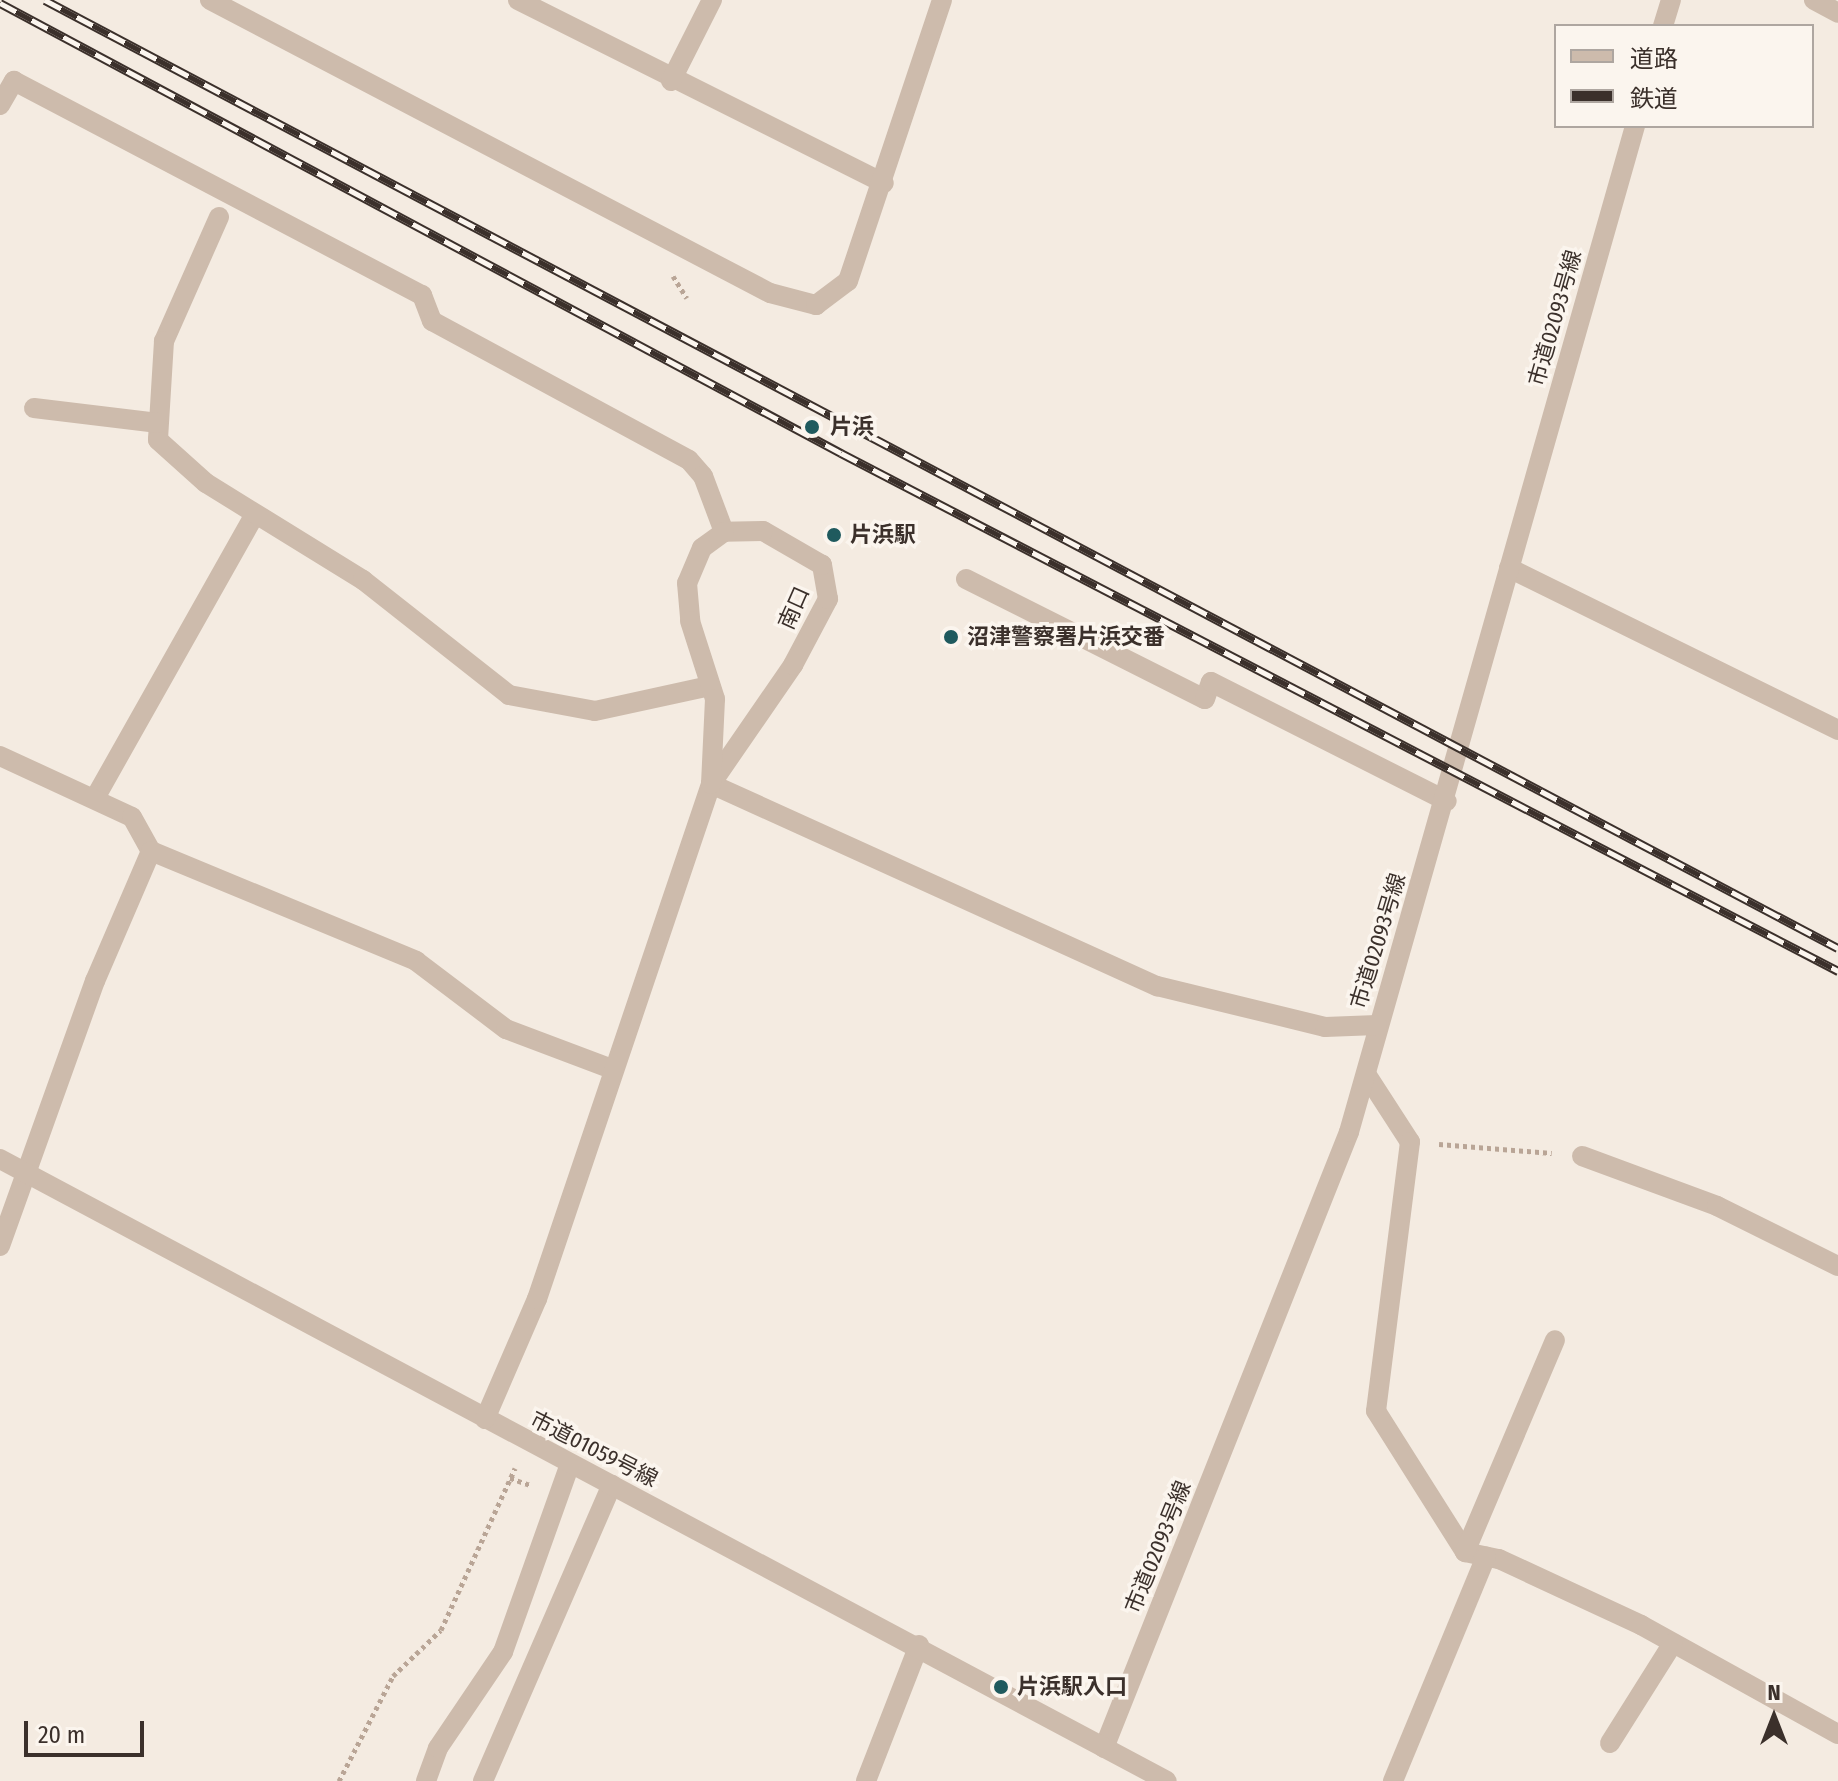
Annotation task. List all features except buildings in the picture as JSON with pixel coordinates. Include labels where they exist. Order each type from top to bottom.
[{"type":"street","points":[[210,0],[793,304],[816,305],[848,281],[884,183],[942,0]]},
{"type":"street","points":[[518,0],[671,81],[884,183]]},
{"type":"street","points":[[671,81],[712,0]]},
{"type":"street","points":[[1664,24],[1671,0]]},
{"type":"street","points":[[1814,0],[1838,13]]},
{"type":"street","points":[[0,105],[14,81],[422,295],[432,321],[689,460],[703,476],[724,532],[702,548],[687,583],[710,686],[711,784],[609,1068],[537,1299],[485,1419]]},
{"type":"street","name":"市道02093号線","points":[[1104,1748],[1366,1074],[1377,1025],[1447,801],[1509,568],[1634,128]]},
{"type":"street","points":[[219,217],[164,341],[158,440],[254,516],[363,580],[509,695],[595,711],[710,686]]},
{"type":"street","points":[[34,408],[158,423]]},
{"type":"street","points":[[95,798],[254,516]]},
{"type":"street","name":"南口","points":[[711,784],[800,653],[830,582],[822,565],[789,542],[763,531],[724,532]]},
{"type":"street","points":[[1509,568],[1838,730]]},
{"type":"street","points":[[966,579],[1205,699],[1211,682],[1447,801]]},
{"type":"street","points":[[0,756],[132,817],[151,851],[416,961],[506,1029],[609,1068]]},
{"type":"street","points":[[711,784],[1157,986],[1325,1027],[1377,1025]]},
{"type":"street","points":[[0,1246],[151,851]]},
{"type":"street","points":[[1366,1074],[1410,1142],[1376,1411],[1465,1552],[1486,1557],[1673,1643],[1838,1734]]},
{"type":"street","points":[[1582,1156],[1717,1206],[1838,1266]]},
{"type":"street","name":"市道01059号線","points":[[0,1159],[570,1464],[919,1645],[1167,1781]]},
{"type":"street","points":[[1465,1552],[1555,1340]]},
{"type":"street","points":[[426,1781],[438,1748],[503,1652],[570,1464]]},
{"type":"street","points":[[483,1781],[612,1485]]},
{"type":"street","points":[[1393,1781],[1486,1557]]},
{"type":"street","points":[[1610,1743],[1673,1643]]},
{"type":"street","points":[[866,1781],[919,1645]]},
{"type":"path","points":[[673,275],[687,298]]},
{"type":"path","points":[[1410,1142],[1582,1156]]},
{"type":"path","points":[[339,1781],[393,1676],[441,1630],[518,1462]]},
{"type":"path","points":[[510,1478],[531,1486]]},
{"type":"railway","points":[[45,0],[1838,948]]},
{"type":"railway","points":[[0,3],[841,453],[1838,971]]},
{"type":"place","name":"片浜","points":[[812,427]]},
{"type":"place","name":"片浜駅","points":[[834,535]]},
{"type":"place","name":"沼津警察署片浜交番","points":[[951,637]]},
{"type":"place","name":"片浜駅入口","points":[[1001,1687]]}]
